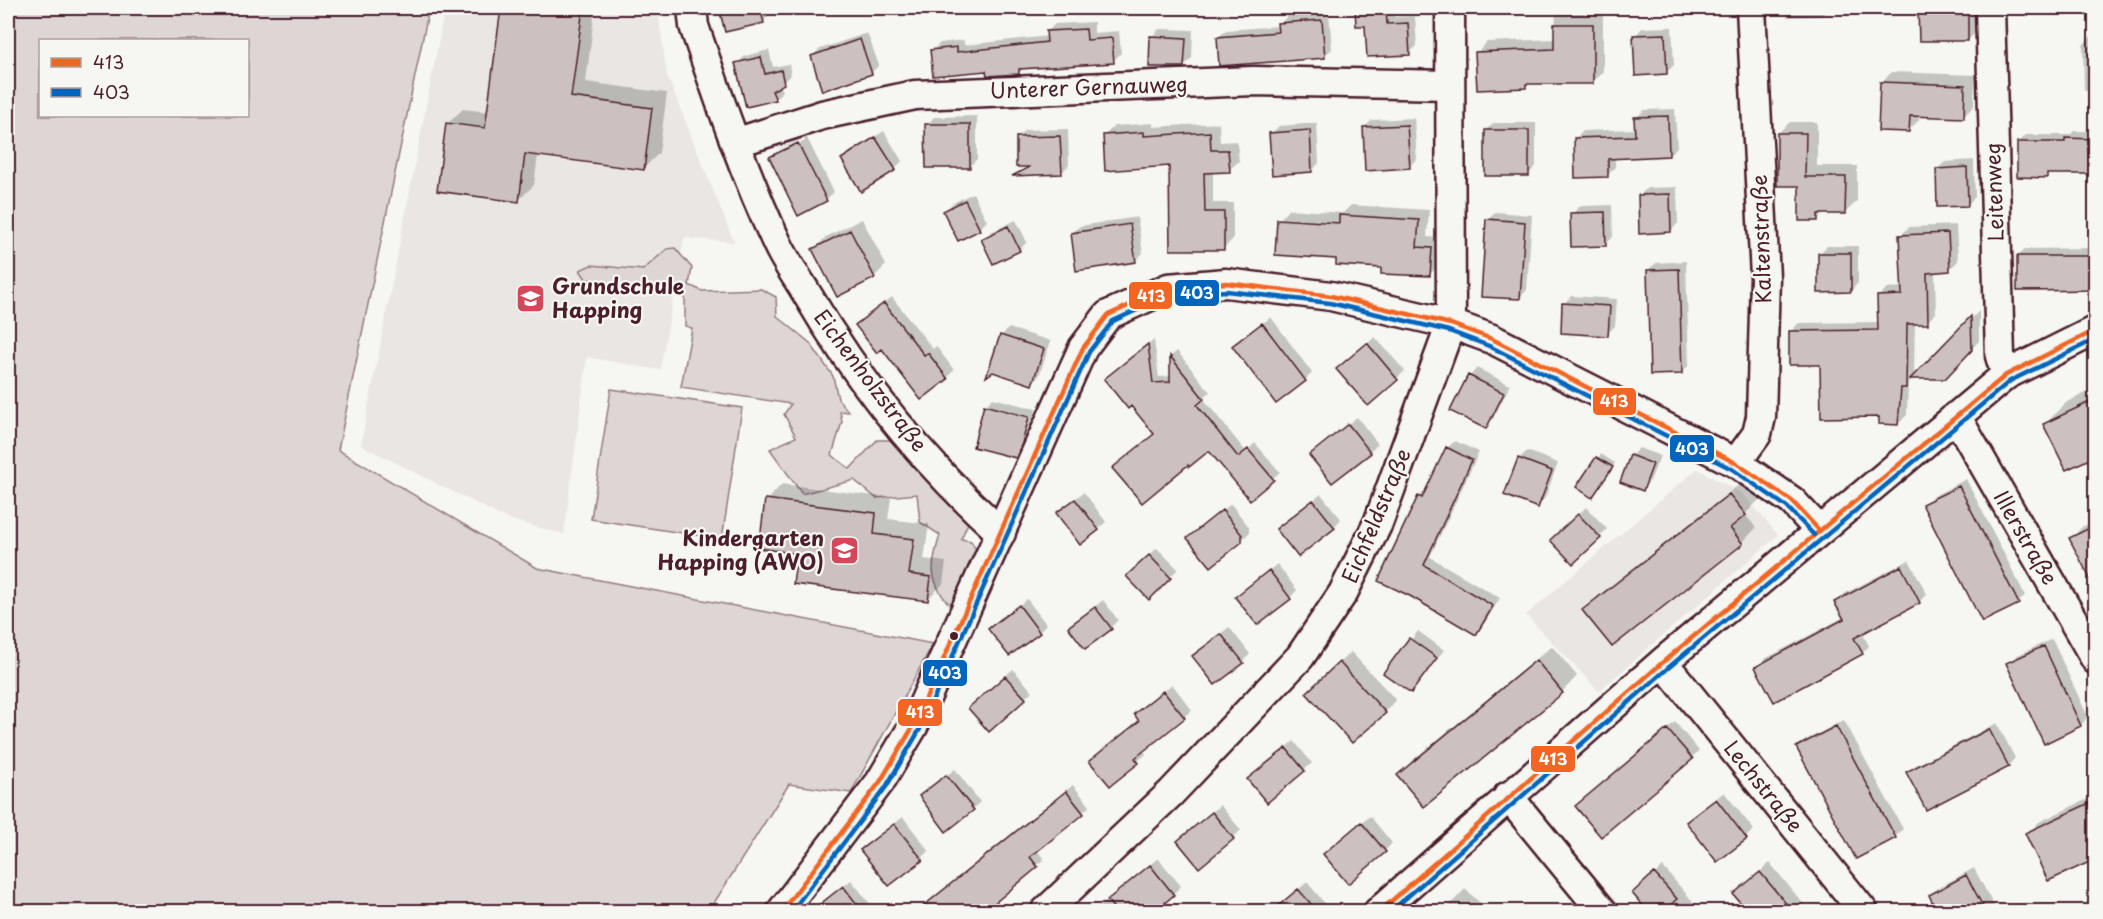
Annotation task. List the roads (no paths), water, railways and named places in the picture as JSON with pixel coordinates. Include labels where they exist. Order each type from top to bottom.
[{"type":"street","name":"Eichenholzstraße","points":[[692,8],[694,26],[735,143],[778,245],[832,338],[899,427],[976,511],[1001,534]]},
{"type":"street","name":"Eichfeldstraße","points":[[1045,912],[1171,793],[1300,657],[1343,594],[1378,523],[1451,324],[1450,8]]},
{"type":"street","name":"Kaltenstraße","points":[[1736,463],[1757,434],[1761,417],[1765,277],[1751,8]]},
{"type":"street","name":"Leitenweg","points":[[1990,8],[2000,356],[2006,375]]},
{"type":"street","name":"Unterer Gernauweg","points":[[735,143],[822,115],[915,95],[1253,81],[1449,85]]},
{"type":"street","points":[[781,912],[880,782],[914,725],[1083,348],[1108,315],[1168,288],[1227,283],[1331,296],[1451,324],[1492,339],[1736,463],[1792,501],[1819,530]]},
{"type":"street","points":[[1378,912],[1663,662],[2006,375],[2096,330]]},
{"type":"street","name":"Illerstraße","points":[[1956,416],[2096,660]]},
{"type":"street","name":"Lechstraße","points":[[1663,662],[1864,912]]},
{"type":"street","points":[[1508,796],[1603,912]]},
{"type":"place","name":"Grundschule Happing","points":[[531,299]]},
{"type":"place","name":"Kindergarten Happing (AWO)","points":[[845,551]]}]
